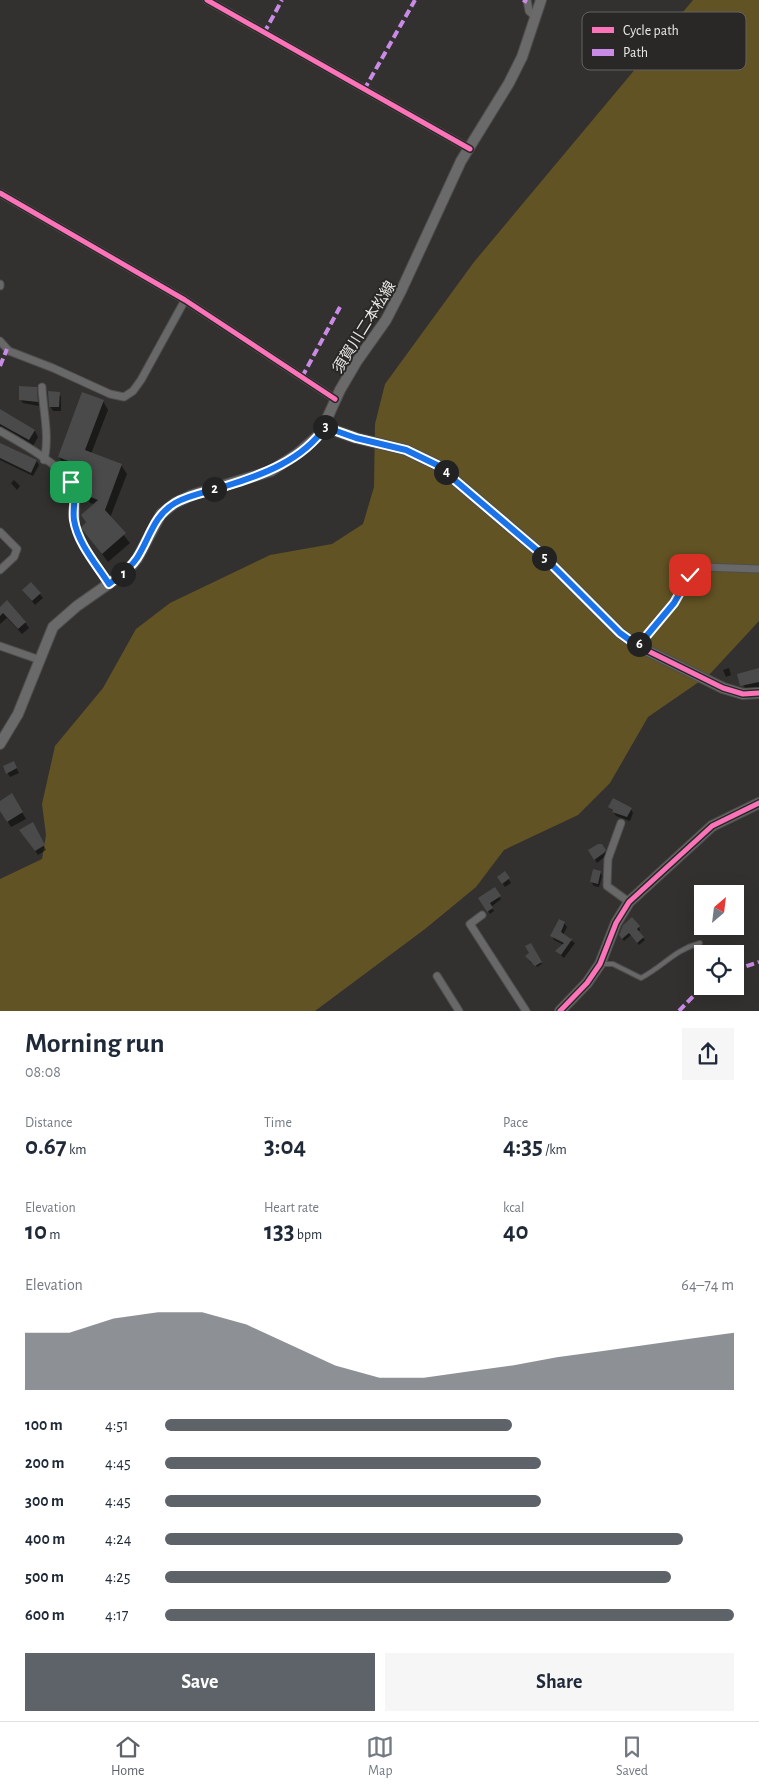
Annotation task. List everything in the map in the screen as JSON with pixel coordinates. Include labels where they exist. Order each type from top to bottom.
[{"type":"main road","name":"須賀川二本松線","points":[[0,744],[18,714],[49,635],[58,622],[77,606],[127,571],[137,559],[156,521],[166,509],[192,495],[271,471],[309,445],[325,427],[335,399],[357,361],[386,320],[417,259],[461,161],[510,83],[541,0]]},
{"type":"main road","points":[[325,427],[356,438],[406,450],[437,465],[538,551],[620,633],[638,646],[723,688],[743,694],[759,693]]},
{"type":"main road","points":[[560,1011],[586,984],[600,964],[616,923],[628,902],[712,826],[759,803]]},
{"type":"street","points":[[208,0],[470,149]]},
{"type":"street","points":[[527,0],[528,11],[536,16]]},
{"type":"street","points":[[0,194],[185,300],[335,399]]},
{"type":"street","points":[[0,341],[10,351],[110,394],[124,397],[129,395],[137,386],[185,300]]},
{"type":"street","points":[[42,386],[43,414],[47,436],[44,460]]},
{"type":"street","points":[[0,431],[44,460],[71,482],[75,493],[74,518],[78,536],[109,584]]},
{"type":"street","points":[[0,532],[17,549],[14,558],[0,570]]},
{"type":"street","points":[[638,646],[674,603],[690,575],[696,569],[702,567],[759,569]]},
{"type":"street","points":[[0,646],[40,660]]},
{"type":"street","points":[[621,823],[608,859],[607,886],[628,902]]},
{"type":"street","points":[[482,915],[470,924],[526,1011]]},
{"type":"street","points":[[437,976],[459,1011]]},
{"type":"lane","points":[[600,964],[613,964],[641,978],[652,972],[682,948],[700,943]]},
{"type":"shaded area","points":[[693,0],[759,0],[759,621],[709,675],[648,717],[610,783],[578,815],[504,850],[476,887],[425,929],[315,1011],[0,1011],[0,879],[42,859],[46,835],[42,804],[55,746],[103,688],[136,629],[170,603],[270,555],[332,544],[363,524],[374,487],[375,424],[385,384],[474,262],[634,70],[746,70],[746,12],[683,12]]},
{"type":"building","points":[[19,386],[37,387],[38,402],[19,400]]},
{"type":"building","points":[[48,391],[60,392],[59,407],[49,407]]},
{"type":"building","points":[[82,392],[104,400],[85,450],[122,464],[105,510],[126,533],[102,554],[81,528],[86,522],[81,515],[98,500],[84,494],[86,487],[80,485],[86,468],[58,457]]},
{"type":"building","points":[[0,409],[35,430],[29,440],[0,424]]},
{"type":"building","points":[[0,443],[37,460],[31,473],[0,458]]},
{"type":"building","points":[[31,582],[41,593],[32,601],[22,590]]},
{"type":"building","points":[[7,600],[26,622],[18,629],[3,613],[0,616],[0,607]]},
{"type":"building","points":[[759,668],[759,682],[740,686],[737,674]]},
{"type":"building","points":[[14,761],[17,768],[6,774],[3,766]]},
{"type":"building","points":[[12,793],[23,812],[7,822],[0,811],[0,801]]},
{"type":"building","points":[[613,798],[632,808],[627,817],[612,812],[613,810],[608,807]]},
{"type":"building","points":[[33,822],[45,845],[35,851],[19,830]]},
{"type":"building","points":[[598,844],[602,844],[606,850],[594,860],[588,850]]},
{"type":"building","points":[[593,869],[601,871],[598,884],[590,882]]},
{"type":"building","points":[[505,871],[510,878],[502,884],[497,877]]},
{"type":"building","points":[[495,887],[501,896],[490,903],[493,908],[487,912],[478,898]]},
{"type":"building","points":[[632,917],[640,926],[637,929],[644,937],[637,943],[629,933],[622,939],[619,935],[623,925]]},
{"type":"building","points":[[559,919],[565,922],[561,932],[571,939],[573,938],[561,955],[555,951],[564,943],[550,936]]},
{"type":"building","points":[[531,943],[542,962],[535,966],[525,956],[529,953],[525,946]]},
{"type":"marked path","points":[[264,33],[282,0]]},
{"type":"marked path","points":[[364,90],[415,0]]},
{"type":"marked path","points":[[523,0],[527,2]]},
{"type":"marked path","points":[[302,377],[340,307]]},
{"type":"marked path","points":[[0,366],[7,349]]},
{"type":"marked path","points":[[744,967],[759,962]]},
{"type":"marked path","points":[[679,1011],[694,995]]},
{"type":"cycle path","points":[[207,0],[470,149]]},
{"type":"cycle path","points":[[0,193],[185,300],[335,399]]},
{"type":"cycle path","points":[[325,427],[356,438],[406,450],[437,465],[538,551],[620,633],[638,646],[723,688],[743,694],[759,693]]},
{"type":"cycle path","points":[[560,1011],[587,983],[600,964],[616,923],[629,902],[712,826],[759,803]]},
{"type":"route","points":[[71,482],[75,493],[74,518],[78,536],[109,584],[127,571],[137,559],[156,521],[166,509],[192,495],[271,471],[309,445],[325,427],[356,438],[406,450],[424,457],[437,465],[538,551],[620,633],[638,646],[674,603],[690,575]]}]
